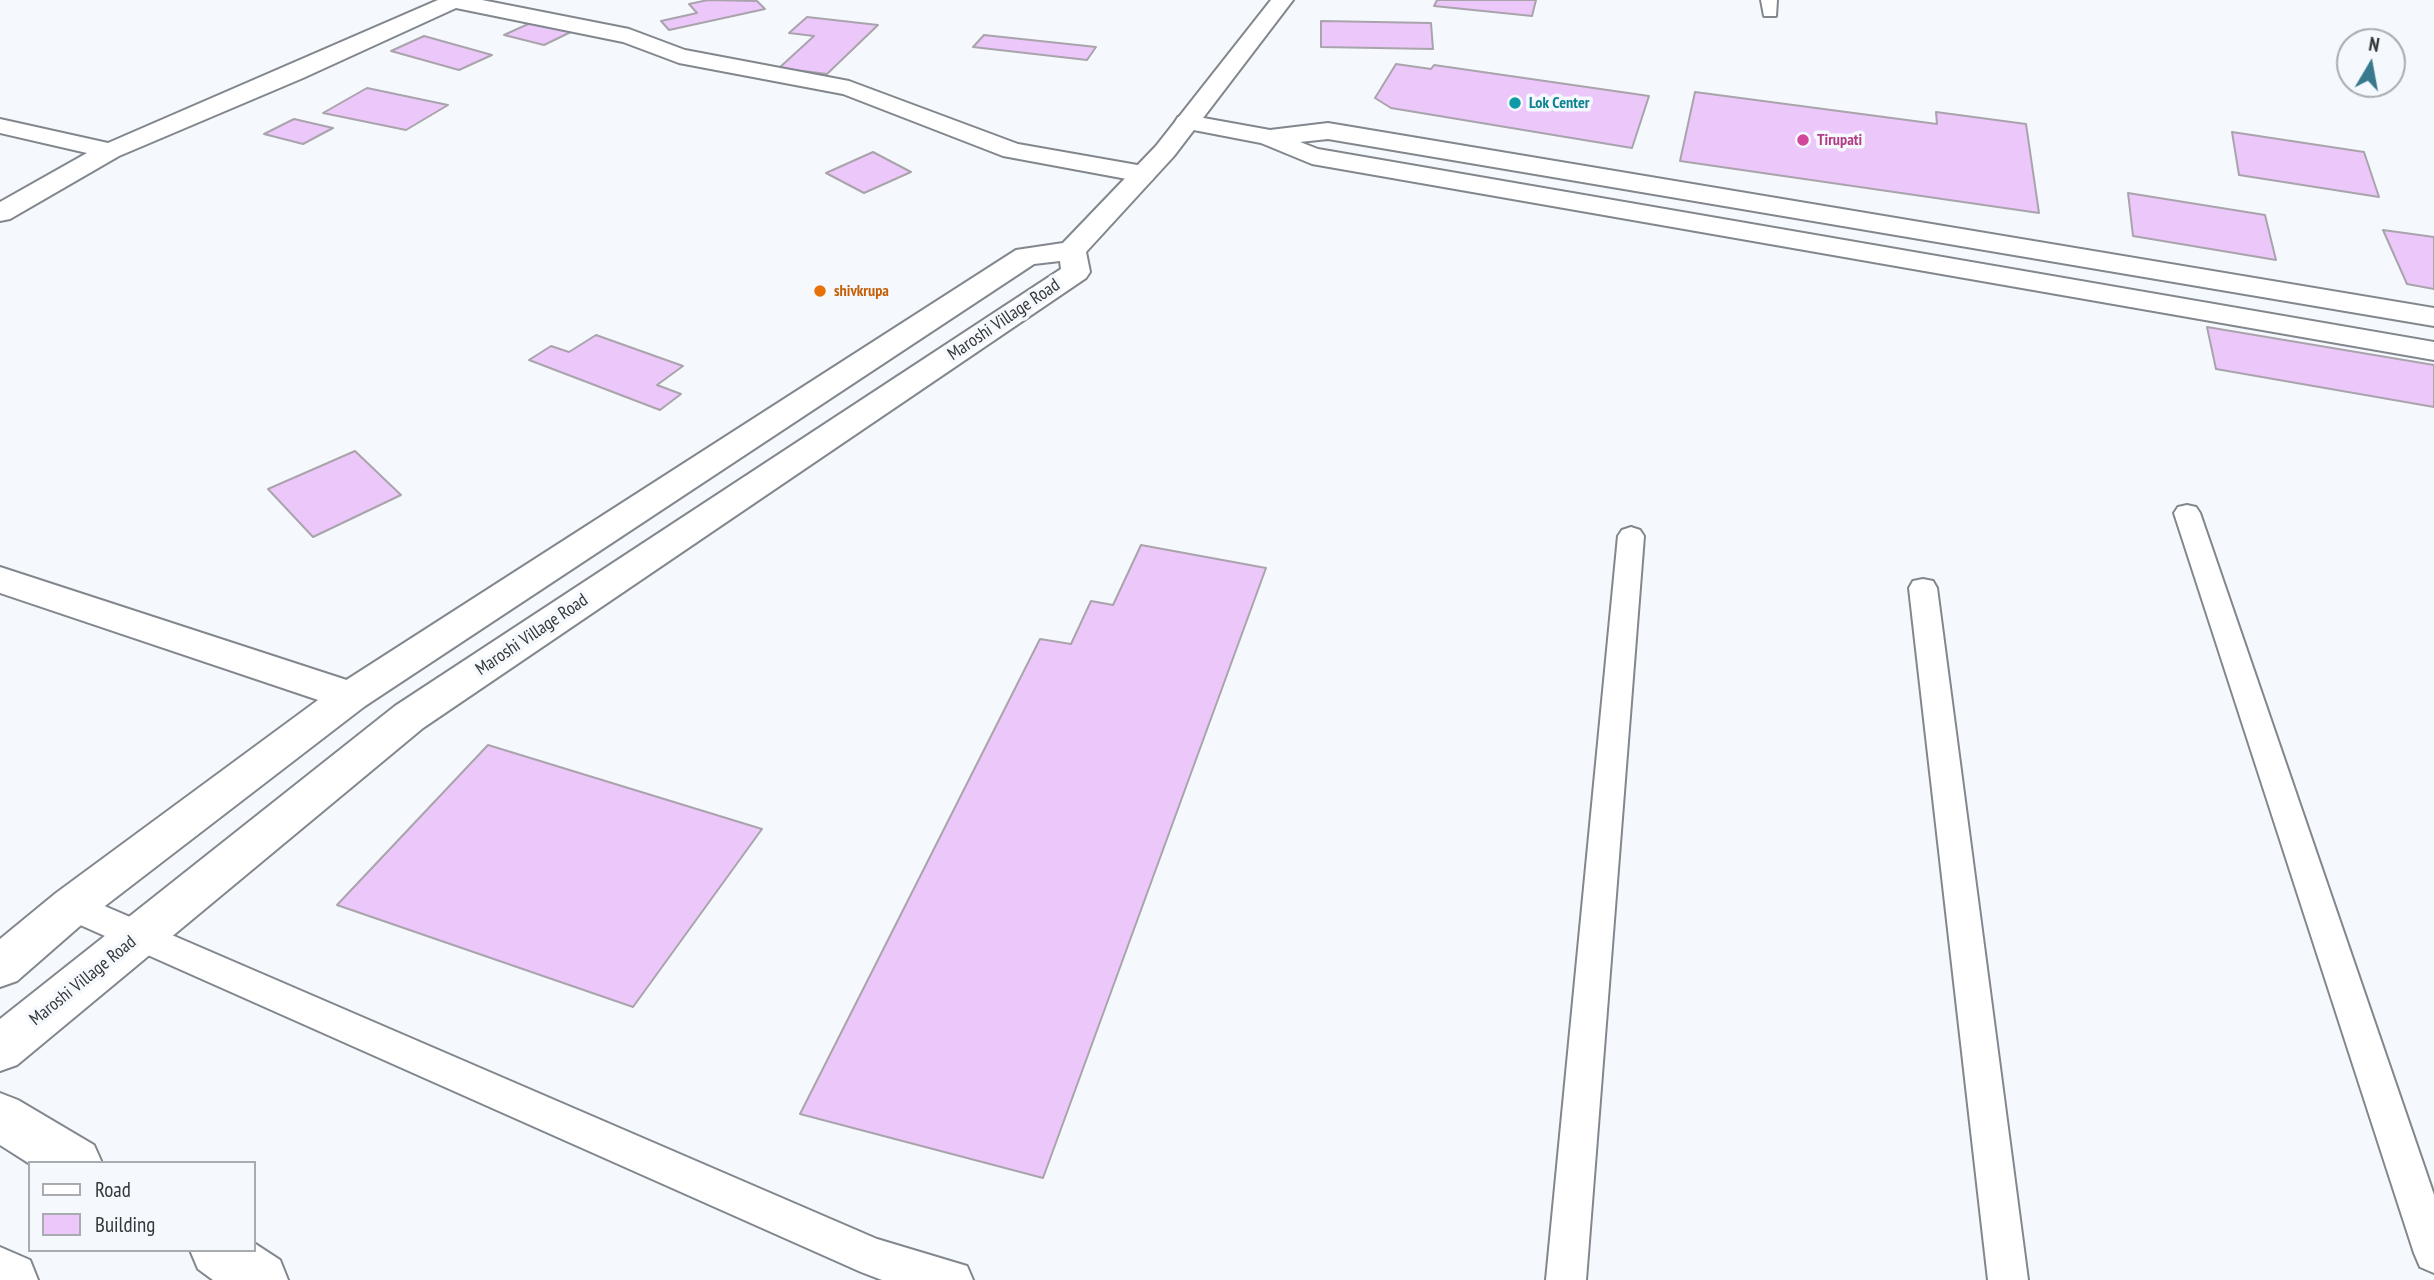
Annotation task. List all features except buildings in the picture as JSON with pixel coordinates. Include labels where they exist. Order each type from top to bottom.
[{"type":"street","points":[[0,213],[110,151],[295,73],[455,0],[629,36],[679,56],[849,88],[1012,151],[1143,174]]},
{"type":"street","name":"Maroshi Village Road","points":[[0,967],[72,905],[351,696],[1026,256],[1072,251],[1187,122],[1250,45],[1282,0]]},
{"type":"street","points":[[1187,122],[1268,137],[1312,156],[2434,351]]},
{"type":"street","points":[[0,126],[110,151]]},
{"type":"street","points":[[1268,137],[1328,131],[2434,317]]},
{"type":"street","name":"Maroshi Village Road","points":[[0,1049],[409,717],[1076,272],[1072,251]]},
{"type":"street","points":[[0,580],[351,696]]},
{"type":"street","points":[[0,1117],[73,1161]]},
{"type":"street","points":[[221,1252],[260,1280]]},
{"type":"street","points":[[0,1275],[10,1280]]},
{"type":"lane","points":[[2187,513],[2434,1253]]},
{"type":"lane","points":[[1566,1280],[1631,536]]},
{"type":"lane","points":[[1923,588],[2008,1280]]},
{"type":"lane","points":[[72,905],[875,1258],[953,1280]]},
{"type":"place","name":"Lok Center","points":[[1515,103]]},
{"type":"place","name":"Tirupati","points":[[1803,140]]},
{"type":"place","name":"shivkrupa","points":[[820,291]]}]
